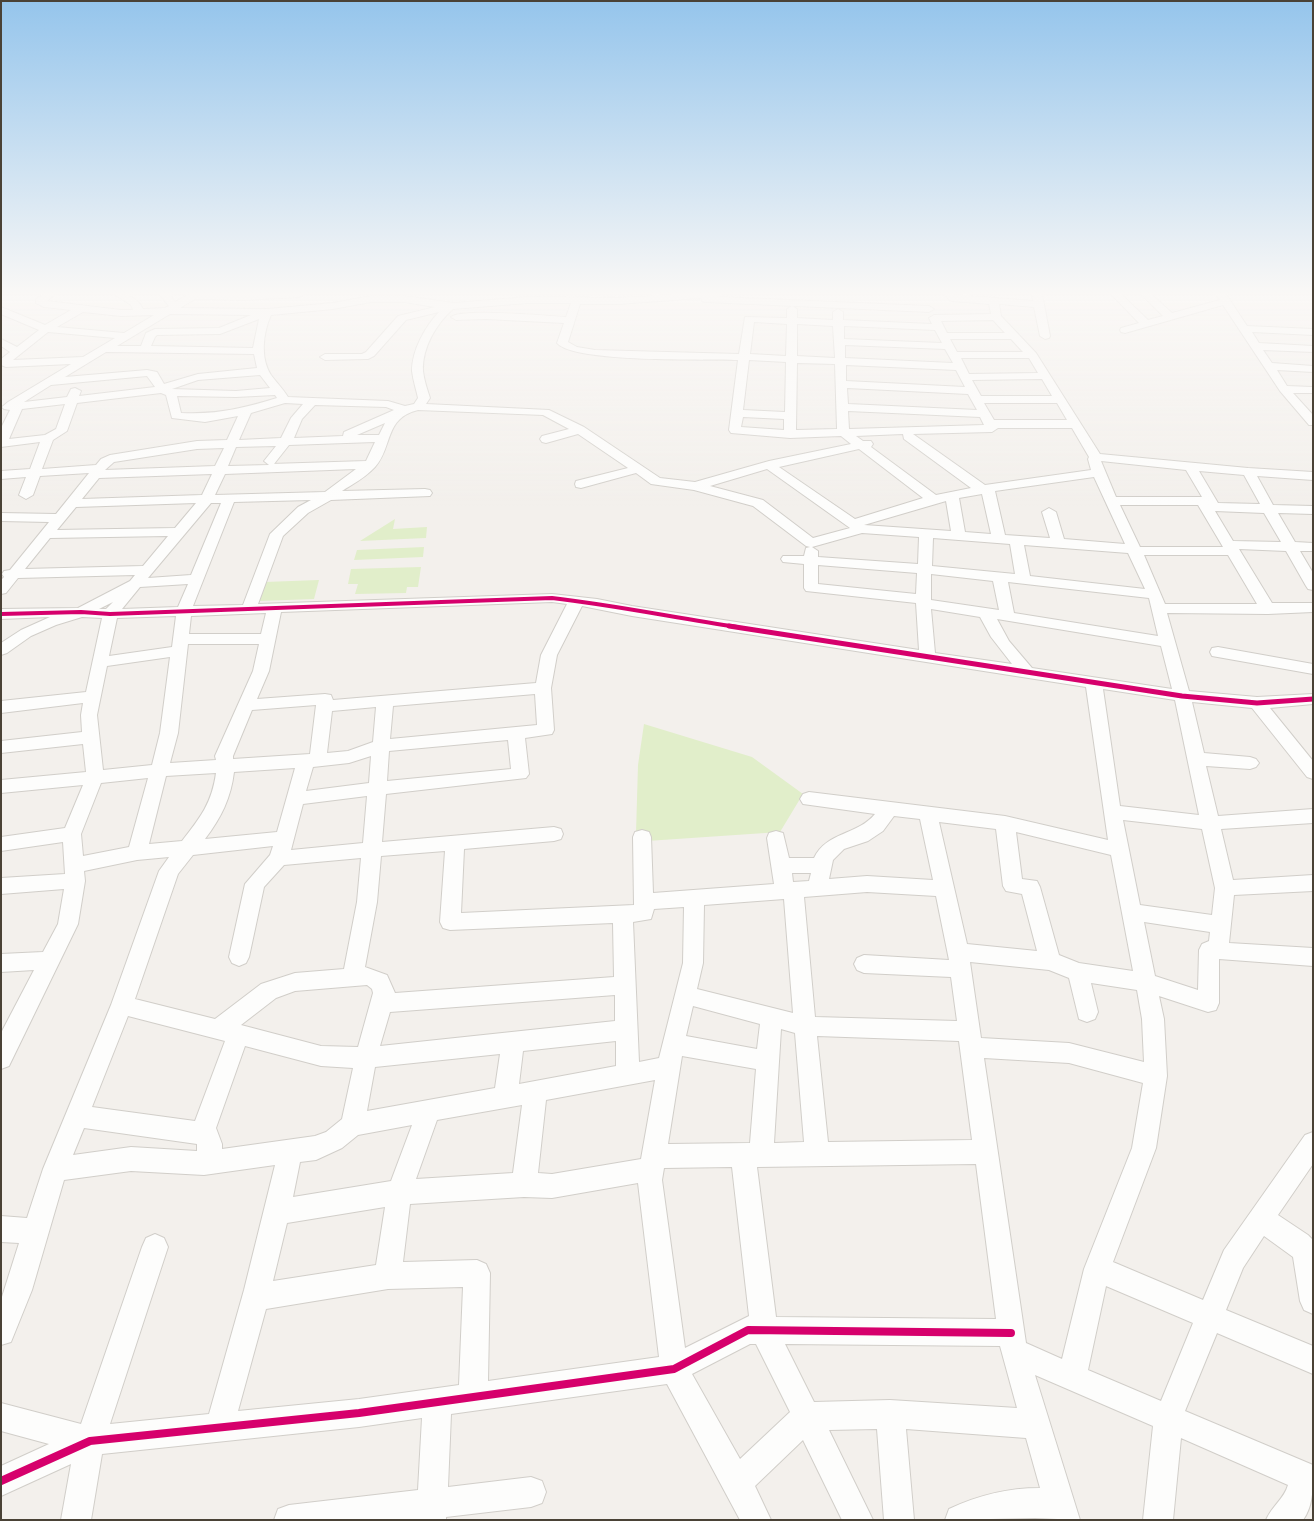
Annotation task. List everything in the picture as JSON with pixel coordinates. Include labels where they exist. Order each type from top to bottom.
[{"type":"street","points":[[143,369],[144,365]]},
{"type":"street","points":[[262,365],[264,371],[282,395]]},
{"type":"street","points":[[418,407],[424,398],[419,365]]},
{"type":"street","points":[[743,365],[735,430],[790,434],[992,428],[959,365]]},
{"type":"street","points":[[790,434],[791,365]]},
{"type":"street","points":[[840,365],[843,432],[934,500]]},
{"type":"street","points":[[888,365],[890,387]]},
{"type":"street","points":[[897,365],[963,372],[1045,376]]},
{"type":"street","points":[[1038,365],[1096,457],[1094,460],[1098,473],[1156,601],[1182,696],[1225,888],[1218,951]]},
{"type":"street","points":[[79,379],[61,431],[48,438],[1,443],[9,408],[76,366],[143,369],[153,374],[166,392],[176,416],[205,418],[246,411],[282,395]]},
{"type":"street","points":[[1269,366],[1313,368]]},
{"type":"street","points":[[1269,366],[1284,389],[1308,412],[1313,422]]},
{"type":"street","points":[[49,382],[143,369]]},
{"type":"street","points":[[166,392],[175,382],[188,379],[264,371]]},
{"type":"street","points":[[841,384],[939,389],[975,395],[1060,400]]},
{"type":"street","points":[[939,389],[942,412],[940,430]]},
{"type":"street","points":[[1284,389],[1313,390]]},
{"type":"street","points":[[9,408],[72,400],[166,392],[282,395],[312,401],[388,404],[401,412]]},
{"type":"street","points":[[270,462],[286,441],[297,418],[312,401]]},
{"type":"street","points":[[1,590],[8,574],[60,518],[105,462],[119,456],[197,445],[339,439],[401,412],[418,407],[538,411],[554,416],[580,430],[656,481],[695,486],[758,503],[811,543]]},
{"type":"street","points":[[842,407],[942,412],[988,419],[1076,424]]},
{"type":"street","points":[[4,1046],[51,960],[68,924],[74,873],[72,834],[94,776],[88,715],[110,614],[206,499],[221,470],[246,411]]},
{"type":"street","points":[[249,608],[277,534],[303,510],[328,496],[370,465],[383,438],[401,412]]},
{"type":"street","points":[[737,413],[790,416]]},
{"type":"street","points":[[546,439],[580,430]]},
{"type":"street","points":[[695,486],[769,466],[940,430]]},
{"type":"street","points":[[908,436],[985,489],[999,538]]},
{"type":"street","points":[[26,495],[48,438]]},
{"type":"street","points":[[1,475],[255,469],[358,452],[383,438]]},
{"type":"street","points":[[339,439],[358,452],[370,465]]},
{"type":"street","points":[[255,469],[321,440]]},
{"type":"street","points":[[1096,457],[1248,472],[1313,476]]},
{"type":"street","points":[[769,466],[858,526],[1134,550],[1313,546]]},
{"type":"street","points":[[1190,466],[1230,548],[1268,609]]},
{"type":"street","points":[[581,484],[638,469]]},
{"type":"street","points":[[1248,472],[1313,586]]},
{"type":"street","points":[[811,543],[858,526],[895,509],[1015,483],[1098,473]]},
{"type":"street","points":[[71,503],[425,493]]},
{"type":"street","points":[[952,496],[959,535]]},
{"type":"street","points":[[137,854],[169,733],[184,611],[229,499]]},
{"type":"street","points":[[1111,501],[1206,501],[1214,507],[1313,510]]},
{"type":"street","points":[[1049,512],[1058,543]]},
{"type":"street","points":[[1,517],[60,518]]},
{"type":"street","points":[[46,534],[180,532]]},
{"type":"street","points":[[926,532],[923,601],[927,657]]},
{"type":"street","points":[[1016,540],[1023,580]]},
{"type":"street","points":[[811,543],[811,588],[923,601],[1077,629],[1167,642]]},
{"type":"street","points":[[788,559],[924,569],[1000,577],[1156,601],[1268,609],[1313,607]]},
{"type":"street","points":[[8,574],[148,570]]},
{"type":"street","points":[[1000,577],[1007,616]]},
{"type":"street","points":[[1,650],[26,633],[81,612],[137,583],[197,579]]},
{"type":"street","points":[[1,614],[81,612],[110,614],[552,598],[577,600],[632,611],[1182,696],[1257,703],[1313,699]]},
{"type":"street","points":[[1,787],[160,770],[312,761],[349,757],[381,746],[546,730],[544,688],[549,655],[577,600]]},
{"type":"street","points":[[1,1332],[19,1290],[55,1169],[122,1005],[169,871],[211,818],[222,790],[226,765],[224,756],[261,671],[275,607]]},
{"type":"street","points":[[986,612],[991,627],[1001,643],[1027,672]]},
{"type":"street","points":[[100,662],[180,645],[268,639]]},
{"type":"street","points":[[1218,652],[1313,669]]},
{"type":"street","points":[[1072,1377],[1097,1270],[1144,1148],[1156,1076],[1153,1019],[1112,812],[1094,682]]},
{"type":"street","points":[[324,706],[544,688]]},
{"type":"street","points":[[1,707],[92,697]]},
{"type":"street","points":[[239,957],[255,884],[279,858],[294,799],[312,761],[324,699],[247,705]]},
{"type":"street","points":[[353,978],[367,902],[385,701]]},
{"type":"street","points":[[1257,703],[1313,773]]},
{"type":"street","points":[[294,799],[377,788],[520,774],[516,733]]},
{"type":"street","points":[[1,747],[91,737]]},
{"type":"street","points":[[1197,759],[1250,763]]},
{"type":"street","points":[[808,799],[1004,823],[1120,850]]},
{"type":"street","points":[[816,888],[824,857],[837,844],[860,836],[876,826],[890,809]]},
{"type":"street","points":[[1112,812],[1211,823],[1313,816]]},
{"type":"street","points":[[928,814],[959,960],[1012,1342],[1063,1511],[1017,1502],[975,1511],[960,1520]]},
{"type":"street","points":[[1004,823],[1014,886],[1030,887],[1050,962]]},
{"type":"street","points":[[1,844],[72,834]]},
{"type":"street","points":[[279,858],[554,834]]},
{"type":"street","points":[[455,843],[450,922],[644,913],[642,837]]},
{"type":"street","points":[[1,886],[74,873],[137,854],[284,838]]},
{"type":"street","points":[[776,838],[781,866],[789,890],[805,1026],[817,1154]]},
{"type":"street","points":[[781,866],[822,866]]},
{"type":"street","points":[[1225,888],[1313,883]]},
{"type":"street","points":[[644,902],[867,884],[944,889]]},
{"type":"street","points":[[694,898],[693,963],[668,1067],[650,1180],[674,1369],[756,1520]]},
{"type":"street","points":[[1133,912],[1222,925]]},
{"type":"street","points":[[623,914],[628,1075]]},
{"type":"street","points":[[864,964],[959,960],[1050,962],[1078,972],[1146,982],[1208,1003],[1209,950],[1313,957]]},
{"type":"street","points":[[1,963],[51,960]]},
{"type":"street","points":[[1078,972],[1087,1012]]},
{"type":"street","points":[[203,1133],[228,1032],[270,991],[295,982],[368,976],[379,980],[384,993],[366,1058],[352,1125]]},
{"type":"street","points":[[382,1003],[625,985]]},
{"type":"street","points":[[685,995],[805,1026],[970,1039],[1069,1053],[1156,1076]]},
{"type":"street","points":[[122,1005],[321,1056],[366,1058],[626,1030]]},
{"type":"street","points":[[771,1017],[752,1154],[764,1330],[858,1520]]},
{"type":"street","points":[[505,1098],[513,1042]]},
{"type":"street","points":[[674,1044],[766,1060]]},
{"type":"street","points":[[55,1169],[131,1159],[204,1163],[316,1148],[334,1140],[352,1125],[535,1093],[668,1067]]},
{"type":"street","points":[[524,1185],[535,1093]]},
{"type":"street","points":[[388,1276],[399,1192],[429,1111]]},
{"type":"street","points":[[77,1116],[203,1133],[210,1139],[211,1144],[204,1163]]},
{"type":"street","points":[[1158,1520],[1168,1419],[1209,1316],[1233,1259],[1313,1143]]},
{"type":"street","points":[[219,1428],[257,1297],[278,1212],[290,1152]]},
{"type":"street","points":[[278,1212],[399,1192],[524,1185],[552,1186],[653,1162],[752,1154],[986,1152]]},
{"type":"street","points":[[1261,1219],[1299,1244],[1305,1251],[1313,1300]]},
{"type":"street","points":[[1,1229],[35,1231]]},
{"type":"street","points":[[76,1520],[90,1441],[154,1247]]},
{"type":"street","points":[[1097,1270],[1313,1360]]},
{"type":"street","points":[[257,1297],[388,1276],[477,1273],[473,1398]]},
{"type":"street","points":[[1,1481],[90,1441],[359,1413],[674,1369],[748,1330],[764,1330],[1012,1342],[1072,1377],[1309,1479],[1298,1503],[1281,1520]]},
{"type":"street","points":[[431,1512],[437,1403]]},
{"type":"street","points":[[737,1482],[807,1416],[890,1414],[1037,1424]]},
{"type":"street","points":[[890,1414],[899,1520]]},
{"type":"street","points":[[1,1417],[90,1441]]},
{"type":"street","points":[[298,1519],[431,1512],[530,1492]]},
{"type":"green space","points":[[395,519],[393,529],[427,527],[426,538],[360,541]]},
{"type":"green space","points":[[424,547],[423,557],[354,560],[357,550]]},
{"type":"green space","points":[[421,567],[418,587],[407,587],[406,593],[355,594],[358,584],[348,584],[351,569]]},
{"type":"green space","points":[[319,580],[314,599],[259,601],[265,582]]},
{"type":"green space","points":[[644,724],[752,757],[803,794],[780,832],[647,841],[636,833],[638,765]]},
{"type":"cycle path","points":[[1,614],[81,612],[110,614],[552,598],[597,603],[632,611],[1182,696],[1257,703],[1313,699]]},
{"type":"cycle path","points":[[1,1481],[90,1441],[359,1413],[674,1369],[748,1330],[1011,1333]]}]
